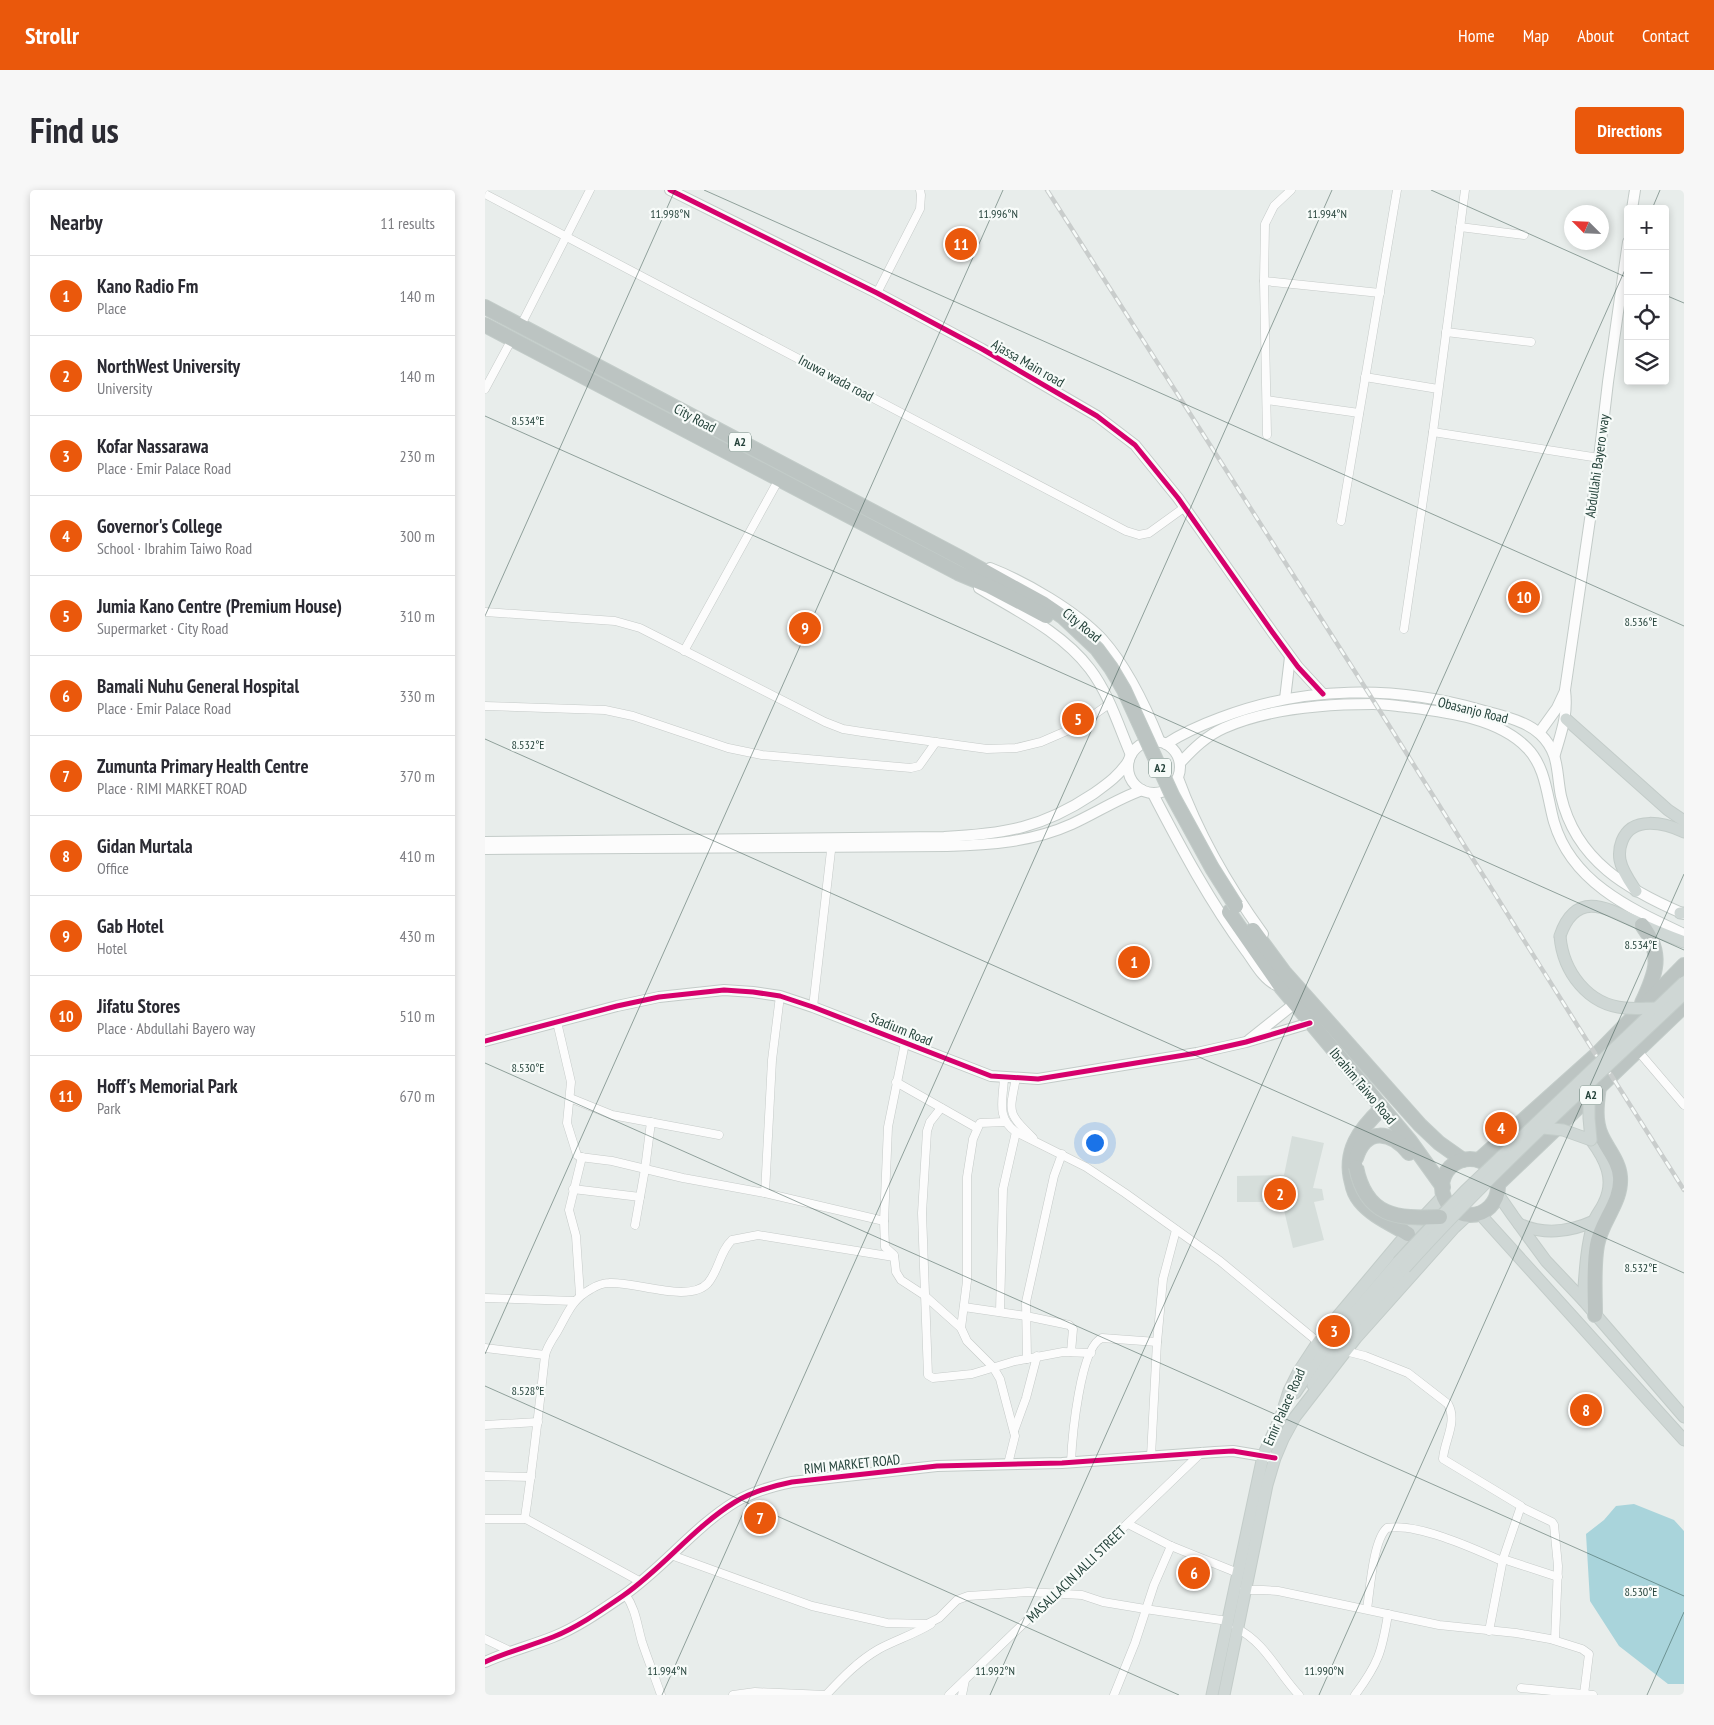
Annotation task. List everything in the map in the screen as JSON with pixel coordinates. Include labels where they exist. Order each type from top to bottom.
[{"type":"highway","name":"City Road","points":[[485,307],[959,557],[992,582]]},
{"type":"highway","name":"City Road","points":[[485,325],[958,573],[992,582]]},
{"type":"highway","name":"A2","points":[[992,582],[1063,617],[1078,635],[1097,649],[1111,668],[1124,690],[1172,795],[1233,909],[1280,980]]},
{"type":"highway","points":[[1637,1013],[1657,968],[1655,950],[1649,934],[1642,925]]},
{"type":"highway","name":"A2","points":[[1479,1160],[1596,1055],[1684,965]]},
{"type":"highway","name":"Ibrahim Taiwo Road","points":[[1280,980],[1296,984],[1420,1125],[1439,1143],[1463,1160]]},
{"type":"highway","name":"Ibrahim Taiwo Road","points":[[1280,980],[1310,1023],[1421,1155],[1435,1174],[1443,1191]]},
{"type":"highway","name":"A2","points":[[1443,1191],[1449,1205],[1458,1212],[1474,1214],[1491,1206],[1498,1189],[1512,1172],[1594,1085],[1637,1051],[1684,1006]]},
{"type":"highway","points":[[1594,1085],[1597,1122],[1620,1176],[1618,1196],[1602,1229],[1597,1245],[1595,1314]]},
{"type":"highway","points":[[1382,1108],[1366,1124],[1355,1140],[1349,1163],[1350,1177],[1353,1189],[1363,1204],[1408,1234]]},
{"type":"highway","points":[[1435,1174],[1416,1162],[1398,1140],[1387,1136],[1371,1138],[1364,1143],[1359,1151],[1356,1166],[1363,1191],[1383,1211],[1394,1216],[1411,1218],[1440,1217]]},
{"type":"highway","points":[[1443,1191],[1444,1178],[1448,1170],[1455,1163],[1463,1160],[1479,1160],[1488,1165],[1495,1174],[1498,1189]]},
{"type":"main road","name":"Ajassa Main road","points":[[670,190],[877,292],[982,349],[1097,416],[1135,445],[1185,507],[1291,657],[1323,694]]},
{"type":"main road","points":[[1633,205],[1635,190]]},
{"type":"main road","name":"Abdullahi Bayero way","points":[[1565,690],[1627,250]]},
{"type":"main road","name":"City Road","points":[[959,557],[1023,583],[1069,612],[1101,639],[1128,676],[1163,743]]},
{"type":"main road","name":"City Road","points":[[958,573],[1052,632],[1090,669],[1109,704],[1130,758]]},
{"type":"main road","points":[[1285,698],[1291,657]]},
{"type":"main road","points":[[1555,754],[1566,719],[1565,690]]},
{"type":"main road","points":[[1539,733],[1557,708],[1565,690]]},
{"type":"main road","name":"Obasanjo Road","points":[[1163,743],[1217,719],[1285,698],[1368,692],[1468,706],[1523,724],[1539,733],[1555,754],[1565,812],[1575,832],[1598,864],[1622,883],[1683,913]]},
{"type":"main road","points":[[1387,705],[1388,694]]},
{"type":"main road","name":"Obasanjo Road","points":[[1180,763],[1206,738],[1223,728],[1245,720],[1285,711],[1375,704],[1473,719],[1515,737],[1527,747],[1537,760],[1561,842],[1582,871],[1602,889],[1636,911],[1684,934]]},
{"type":"main road","points":[[1566,719],[1668,810],[1684,821]]},
{"type":"main road","points":[[485,849],[832,842],[1005,832],[1032,826],[1057,816],[1083,800],[1118,776],[1136,748],[1151,741],[1163,743],[1172,749],[1180,763],[1178,778],[1168,789],[1153,794],[1142,790],[1136,786],[1129,774],[1130,758]]},
{"type":"main road","name":"Ibrahim Taiwo Road","points":[[1178,778],[1186,800],[1228,881],[1284,963],[1296,984]]},
{"type":"main road","points":[[485,842],[832,842],[976,845],[1022,840],[1051,832],[1072,824],[1125,796],[1142,790]]},
{"type":"main road","name":"Ibrahim Taiwo Road","points":[[1153,794],[1203,887],[1229,927],[1270,982],[1280,980]]},
{"type":"main road","points":[[1636,891],[1620,861],[1621,842],[1624,836],[1637,825],[1647,823],[1663,825],[1684,832]]},
{"type":"main road","points":[[1657,1008],[1618,1007],[1599,1001],[1588,993],[1570,972],[1561,946],[1560,936],[1567,919],[1574,913],[1593,906],[1605,907],[1684,942]]},
{"type":"main road","points":[[1295,1418],[1324,1367],[1440,1217],[1465,1190],[1684,982]]},
{"type":"main road","name":"Stadium Road","points":[[485,1041],[659,997],[697,992],[753,992],[780,996],[813,1007],[979,1072],[1004,1078],[1038,1079],[1180,1057],[1246,1042],[1310,1023]]},
{"type":"main road","points":[[1281,1416],[1332,1338],[1402,1265],[1543,1128],[1594,1085],[1684,994]]},
{"type":"main road","name":"Stadium Road","points":[[1246,1042],[1295,1004]]},
{"type":"main road","points":[[1583,1300],[1588,1246],[1593,1221],[1607,1198],[1610,1176],[1605,1162],[1591,1140],[1589,1118],[1594,1085]]},
{"type":"main road","points":[[1543,1128],[1563,1130],[1591,1140]]},
{"type":"main road","points":[[1498,1189],[1519,1224],[1546,1260],[1684,1417]]},
{"type":"main road","name":"Emir Palace Road","points":[[1224,1695],[1238,1573],[1263,1456],[1281,1416],[1289,1392],[1299,1371],[1318,1342],[1443,1191]]},
{"type":"main road","points":[[1474,1214],[1684,1440]]},
{"type":"main road","name":"Emir Palace Road","points":[[1212,1695],[1244,1590],[1267,1485],[1283,1439],[1295,1418],[1319,1389],[1345,1351],[1454,1228],[1474,1214]]},
{"type":"main road","points":[[1519,1224],[1535,1229],[1565,1231],[1580,1228],[1593,1221]]},
{"type":"main road","name":"RIMI MARKET ROAD","points":[[485,1662],[568,1631],[641,1582],[724,1510],[749,1495],[775,1486],[792,1482],[937,1466],[1071,1462],[1233,1451],[1275,1458]]},
{"type":"street","points":[[521,326],[590,190]]},
{"type":"street","points":[[877,292],[920,209],[920,190]]},
{"type":"street","points":[[1267,435],[1264,280],[1265,224],[1273,206],[1291,190]]},
{"type":"street","points":[[1341,521],[1397,190]]},
{"type":"street","points":[[1404,629],[1433,432],[1465,190]]},
{"type":"street","name":"Inuwa wada road","points":[[485,194],[1126,531],[1139,535],[1149,533],[1185,507]]},
{"type":"street","points":[[1460,227],[1524,235]]},
{"type":"street","points":[[1264,280],[1380,294]]},
{"type":"street","points":[[1446,332],[1531,342]]},
{"type":"street","points":[[485,389],[512,339]]},
{"type":"street","points":[[1365,377],[1438,389]]},
{"type":"street","points":[[1267,400],[1359,412]]},
{"type":"street","points":[[1433,432],[1599,458]]},
{"type":"street","points":[[684,651],[779,479]]},
{"type":"street","points":[[485,612],[615,621],[640,628],[825,722],[843,729],[862,732],[987,749],[1016,748],[1041,742],[1078,726],[1109,704]]},
{"type":"street","points":[[485,706],[605,710],[633,716],[728,748],[762,755],[911,768],[919,766],[936,742]]},
{"type":"street","points":[[813,1007],[832,842]]},
{"type":"street","points":[[765,1193],[772,1060],[780,996]]},
{"type":"street","points":[[557,1022],[571,1082],[567,1123],[577,1154],[581,1157],[612,1161],[683,1178],[765,1193],[883,1221]]},
{"type":"street","points":[[905,1043],[888,1127],[883,1221],[885,1247],[894,1257],[898,1276],[924,1295],[961,1328],[967,1341],[993,1367],[1000,1379],[1014,1431],[1015,1442],[1008,1464]]},
{"type":"street","points":[[1637,1051],[1684,1105]]},
{"type":"street","points":[[1004,1078],[1002,1114],[1005,1122],[1016,1132],[1086,1167],[1219,1261],[1318,1342]]},
{"type":"street","points":[[1016,1078],[1011,1110],[1018,1124],[1036,1141]]},
{"type":"street","points":[[896,1082],[977,1128]]},
{"type":"street","points":[[569,1098],[612,1115],[719,1135]]},
{"type":"street","points":[[941,1108],[930,1122],[925,1144],[922,1213],[928,1375],[933,1378],[972,1374],[1037,1356],[1071,1352],[1091,1353]]},
{"type":"street","points":[[635,1226],[651,1122]]},
{"type":"street","points":[[961,1328],[967,1281],[967,1177],[973,1139],[980,1123],[1005,1122]]},
{"type":"street","points":[[1000,1312],[1003,1189],[1016,1132]]},
{"type":"street","points":[[1027,1358],[1026,1302],[1054,1176],[1062,1154]]},
{"type":"street","points":[[580,1295],[576,1236],[569,1210],[581,1157]]},
{"type":"street","points":[[573,1189],[640,1197]]},
{"type":"street","points":[[1151,1456],[1157,1342],[1163,1278],[1176,1230]]},
{"type":"street","points":[[526,1519],[545,1355],[574,1301],[580,1295],[595,1287],[609,1283],[629,1284],[668,1291],[694,1291],[708,1282],[732,1240],[758,1235],[894,1257]]},
{"type":"street","points":[[485,1298],[574,1301]]},
{"type":"street","points":[[964,1307],[1025,1316],[1072,1326],[1071,1352]]},
{"type":"street","points":[[1071,1462],[1077,1400],[1091,1353],[1097,1341],[1102,1338],[1157,1342]]},
{"type":"street","points":[[485,1348],[545,1355]]},
{"type":"street","points":[[1345,1351],[1365,1356],[1408,1373],[1448,1404],[1451,1428],[1443,1459],[1519,1504],[1521,1507],[1553,1523],[1558,1578],[1555,1640]]},
{"type":"street","points":[[1014,1431],[1026,1398],[1037,1356]]},
{"type":"street","points":[[485,1424],[538,1422]]},
{"type":"street","name":"MASALLACIN JALLI STREET","points":[[949,1695],[1054,1592],[1202,1452]]},
{"type":"street","points":[[485,1476],[531,1477]]},
{"type":"street","points":[[1489,1631],[1502,1560],[1521,1507]]},
{"type":"street","points":[[485,1519],[526,1519],[641,1582]]},
{"type":"street","points":[[1128,1524],[1171,1546],[1238,1573]]},
{"type":"street","points":[[1367,1609],[1372,1564],[1382,1534],[1387,1528],[1409,1529],[1438,1536],[1502,1560],[1558,1578]]},
{"type":"street","points":[[1114,1695],[1135,1644],[1154,1585],[1171,1546]]},
{"type":"street","points":[[671,1555],[812,1606],[853,1616],[887,1623],[918,1624],[927,1624],[939,1618]]},
{"type":"street","points":[[1244,1590],[1278,1591],[1439,1625],[1555,1640],[1582,1649],[1589,1654],[1581,1694]]},
{"type":"street","points":[[733,1695],[755,1692],[826,1695],[849,1671],[878,1650],[917,1633],[939,1618],[957,1600],[968,1596],[1054,1592],[1082,1595],[1103,1602],[1232,1625],[1248,1635],[1263,1649],[1299,1695]]},
{"type":"street","points":[[625,1594],[636,1614],[642,1640],[661,1695]]},
{"type":"street","points":[[1355,1695],[1375,1666],[1380,1654],[1388,1614]]},
{"type":"street","points":[[485,1638],[512,1652]]},
{"type":"street","points":[[962,1695],[966,1679]]},
{"type":"street","points":[[1521,1688],[1593,1695]]},
{"type":"shaded area","points":[[1292,1136],[1324,1143],[1313,1188],[1322,1189],[1324,1200],[1314,1202],[1324,1240],[1293,1248],[1282,1202],[1237,1202],[1237,1176],[1284,1175]]},
{"type":"water","points":[[1634,1504],[1674,1520],[1684,1531],[1684,1684],[1668,1684],[1619,1646],[1590,1601],[1586,1534],[1604,1520],[1616,1506]]},
{"type":"railway","points":[[1047,190],[1368,692],[1596,1055],[1611,1075],[1684,1190]]},
{"type":"cycle path","points":[[670,190],[877,293],[982,349],[1097,416],[1135,445],[1178,498],[1298,667],[1323,694]]},
{"type":"cycle path","points":[[485,1041],[617,1006],[659,997],[724,990],[780,996],[991,1076],[1038,1079],[1197,1053],[1246,1042],[1310,1023]]},
{"type":"cycle path","points":[[485,1662],[553,1637],[590,1618],[639,1584],[720,1512],[748,1495],[777,1485],[937,1466],[1062,1463],[1233,1451],[1275,1458]]},
{"type":"place","name":"Hoff's Memorial Park","points":[[961,244]]},
{"type":"place","name":"Jifatu Stores","points":[[1524,597]]},
{"type":"place","name":"Gab Hotel","points":[[805,628]]},
{"type":"place","name":"Jumia Kano Centre (Premium House)","points":[[1078,719]]},
{"type":"place","name":"Kano Radio Fm","points":[[1134,962]]},
{"type":"place","name":"Governor's College","points":[[1501,1128]]},
{"type":"place","name":"NorthWest University","points":[[1280,1194]]},
{"type":"place","name":"Kofar Nassarawa","points":[[1334,1331]]},
{"type":"place","name":"Gidan Murtala","points":[[1586,1410]]},
{"type":"place","name":"Zumunta Primary Health Centre","points":[[760,1518]]},
{"type":"place","name":"Bamali Nuhu General Hospital","points":[[1194,1573]]}]
